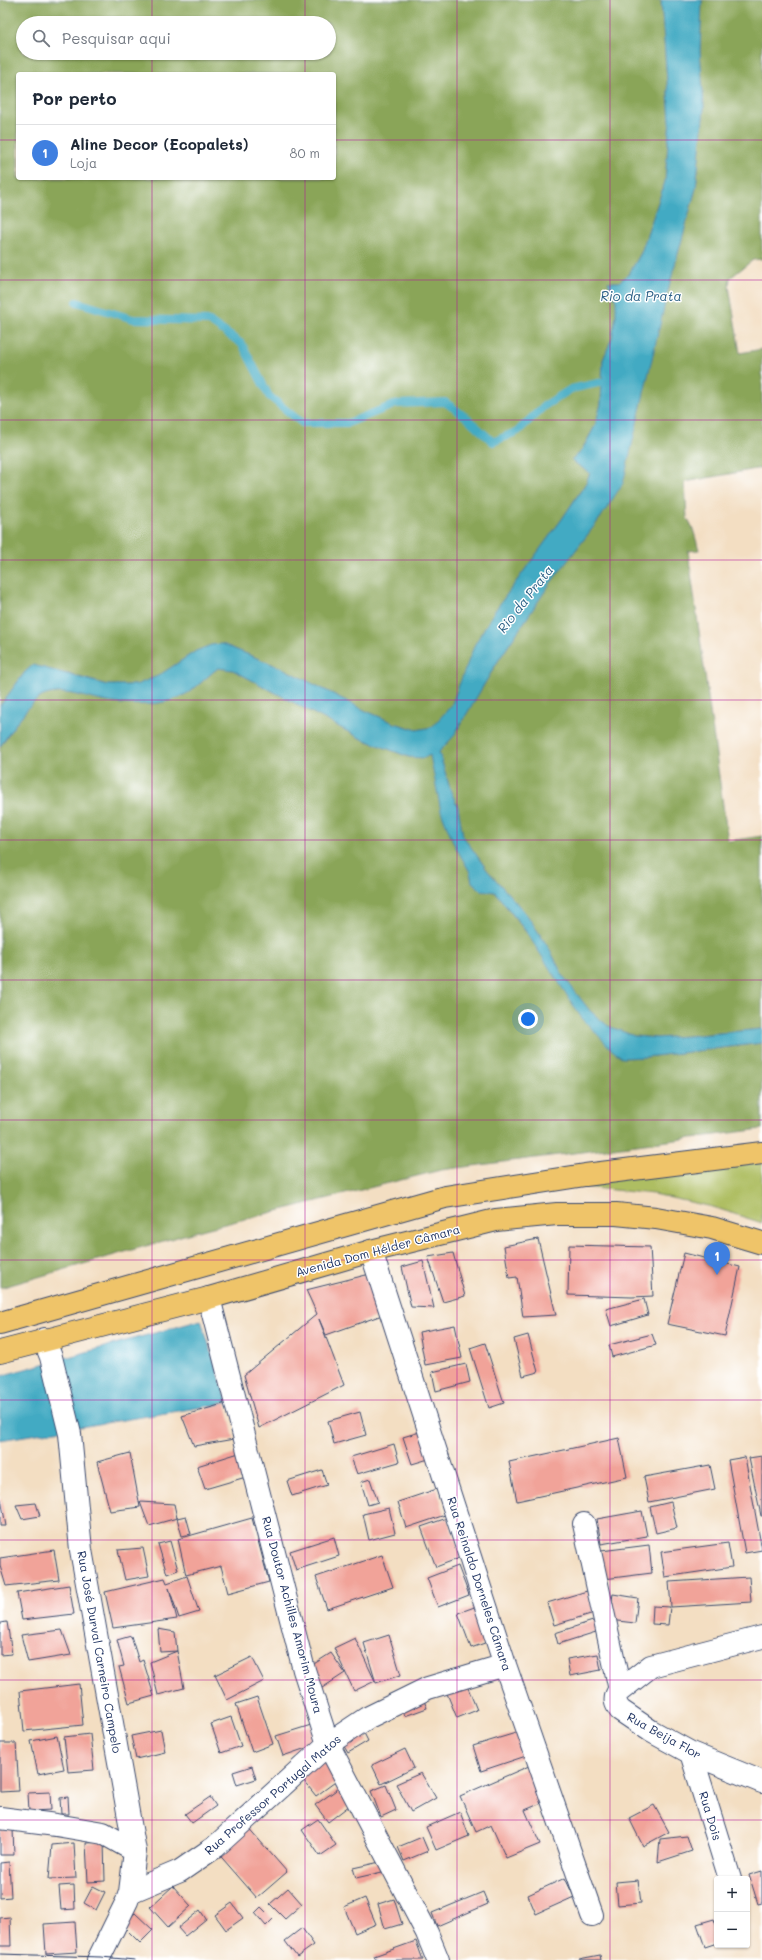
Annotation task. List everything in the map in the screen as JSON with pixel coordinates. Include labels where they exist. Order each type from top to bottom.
[{"type":"main road","points":[[0,1323],[445,1197],[585,1175],[762,1153]]},
{"type":"main road","name":"Avenida Dom Hélder Câmara","points":[[0,1352],[47,1348],[371,1251],[496,1220],[557,1214],[616,1214],[656,1218],[712,1228],[762,1243]]},
{"type":"street","name":"Rua Reinaldo Dorneles Câmara","points":[[371,1251],[505,1665],[592,1915]]},
{"type":"street","name":"Rua Doutor Achilles Amorim Moura","points":[[210,1298],[304,1670],[328,1744],[426,1933],[438,1960]]},
{"type":"street","name":"Rua José Durval Carneiro Campelo","points":[[47,1348],[70,1434],[81,1550],[118,1766],[131,1821],[135,1852],[130,1892],[98,1960]]},
{"type":"street","points":[[584,1524],[620,1690],[651,1666],[762,1637]]},
{"type":"street","name":"Rua Professor Portugal Matos","points":[[130,1892],[180,1871],[215,1847],[328,1744],[367,1718],[428,1688],[505,1665]]},
{"type":"street","name":"Rua Beija Flor","points":[[620,1690],[615,1697],[616,1705],[620,1710],[651,1731],[691,1753],[762,1782]]},
{"type":"street","name":"Rua Dois","points":[[691,1753],[729,1876]]},
{"type":"street","points":[[0,1818],[103,1833],[135,1852]]},
{"type":"green space","points":[[0,0],[661,0],[670,120],[665,182],[641,253],[629,274],[619,282],[608,282],[617,301],[612,338],[603,360],[601,404],[595,426],[580,453],[571,460],[590,473],[586,483],[562,519],[494,612],[451,706],[433,727],[417,730],[394,723],[366,711],[284,669],[222,644],[196,651],[158,676],[136,685],[107,685],[69,674],[55,672],[25,672],[0,706]]},
{"type":"green space","points":[[702,0],[762,0],[762,259],[753,260],[730,278],[729,286],[740,353],[762,349],[762,468],[685,482],[687,518],[693,529],[699,550],[688,551],[728,841],[762,836],[762,1029],[656,1038],[634,1036],[608,1026],[590,1011],[563,976],[550,950],[527,915],[487,870],[463,836],[458,807],[451,792],[439,752],[453,737],[498,661],[549,585],[601,517],[668,290],[696,188],[704,108],[700,51]]},
{"type":"green space","points":[[218,668],[233,670],[360,738],[409,757],[430,755],[454,843],[470,872],[472,882],[481,890],[495,892],[623,1058],[646,1057],[762,1043],[762,1129],[441,1170],[205,1229],[0,1288],[0,747],[26,711],[32,704],[43,696],[62,693],[75,694],[116,703],[152,704],[184,695]]},
{"type":"green space","points":[[762,1156],[762,1223],[713,1207],[653,1194],[564,1185]]},
{"type":"water","name":"Rio da Prata","points":[[661,0],[702,0],[700,51],[704,108],[696,188],[668,290],[623,483],[601,517],[549,585],[498,661],[453,737],[439,752],[451,792],[458,807],[463,836],[487,870],[527,915],[550,950],[563,976],[590,1011],[608,1026],[634,1036],[656,1038],[762,1029],[762,1043],[646,1057],[623,1058],[613,1051],[581,1017],[525,930],[495,892],[481,890],[472,882],[470,872],[454,844],[441,811],[430,755],[424,758],[409,757],[360,738],[233,670],[218,668],[184,695],[152,704],[116,703],[75,694],[62,693],[43,696],[32,704],[26,711],[0,747],[0,706],[25,672],[33,665],[107,685],[136,685],[158,676],[196,651],[211,645],[222,644],[284,669],[366,711],[394,723],[417,730],[432,727],[451,706],[475,644],[494,612],[562,519],[586,483],[590,473],[571,460],[580,453],[587,441],[595,426],[601,404],[603,360],[612,338],[616,316],[616,301],[608,282],[619,282],[629,274],[641,253],[665,182],[670,120]]},
{"type":"water","points":[[201,1320],[228,1403],[0,1440],[0,1376]]},
{"type":"building","points":[[538,1239],[556,1315],[523,1317],[517,1277],[509,1278],[504,1246]]},
{"type":"building","points":[[569,1245],[650,1247],[653,1296],[632,1297],[568,1295]]},
{"type":"building","points":[[453,1253],[465,1296],[443,1302],[428,1257]]},
{"type":"building","points":[[684,1253],[740,1267],[725,1336],[667,1324]]},
{"type":"building","points":[[423,1261],[434,1308],[411,1307],[402,1267]]},
{"type":"building","points":[[370,1274],[385,1314],[326,1335],[319,1319],[344,1385],[259,1428],[244,1375],[317,1314],[306,1290]]},
{"type":"building","points":[[644,1299],[648,1315],[611,1326],[606,1309]]},
{"type":"building","points":[[455,1325],[462,1358],[425,1365],[419,1332]]},
{"type":"building","points":[[652,1334],[656,1345],[612,1357],[609,1345]]},
{"type":"building","points":[[528,1335],[538,1372],[523,1376],[514,1339]]},
{"type":"building","points":[[485,1343],[504,1403],[489,1408],[470,1348]]},
{"type":"building","points":[[466,1364],[470,1382],[436,1391],[432,1372]]},
{"type":"building","points":[[226,1403],[234,1439],[194,1446],[182,1416]]},
{"type":"building","points":[[360,1412],[366,1435],[334,1444],[328,1421]]},
{"type":"building","points":[[423,1431],[432,1458],[412,1464],[403,1437]]},
{"type":"building","points":[[619,1438],[627,1477],[517,1501],[509,1462]]},
{"type":"building","points":[[394,1444],[399,1462],[357,1474],[351,1457]]},
{"type":"building","points":[[130,1453],[140,1507],[110,1511],[97,1462]]},
{"type":"building","points":[[239,1453],[246,1477],[205,1489],[197,1466]]},
{"type":"building","points":[[762,1456],[762,1516],[761,1516],[749,1458]]},
{"type":"building","points":[[745,1457],[762,1550],[745,1553],[728,1460]]},
{"type":"building","points":[[710,1465],[715,1489],[649,1502],[644,1477]]},
{"type":"building","points":[[322,1470],[327,1485],[292,1496],[287,1481]]},
{"type":"building","points":[[370,1479],[378,1502],[368,1505],[361,1482]]},
{"type":"building","points":[[437,1489],[445,1515],[406,1528],[398,1502]]},
{"type":"building","points":[[1,1499],[6,1526],[0,1526]]},
{"type":"building","points":[[140,1502],[174,1504],[177,1518],[149,1526]]},
{"type":"building","points":[[671,1502],[677,1528],[656,1533],[650,1507]]},
{"type":"building","points":[[36,1503],[40,1516],[22,1519],[16,1505]]},
{"type":"building","points":[[389,1508],[395,1533],[369,1540],[363,1514]]},
{"type":"building","points":[[642,1511],[647,1536],[601,1544],[597,1519]]},
{"type":"building","points":[[186,1516],[191,1534],[182,1536],[177,1518]]},
{"type":"building","points":[[252,1518],[269,1582],[228,1593],[221,1566],[186,1575],[178,1539]]},
{"type":"building","points":[[447,1518],[462,1557],[436,1567],[421,1527]]},
{"type":"building","points":[[334,1537],[339,1556],[296,1570],[290,1551]]},
{"type":"building","points":[[170,1541],[178,1570],[167,1574],[158,1544]]},
{"type":"building","points":[[728,1543],[732,1567],[665,1577],[661,1552]]},
{"type":"building","points":[[649,1545],[652,1573],[604,1579],[601,1551]]},
{"type":"building","points":[[143,1548],[149,1576],[125,1580],[118,1550]]},
{"type":"building","points":[[54,1550],[59,1580],[6,1586],[0,1566],[0,1558]]},
{"type":"building","points":[[382,1555],[393,1587],[327,1609],[316,1577]]},
{"type":"building","points":[[458,1566],[469,1595],[438,1607],[427,1578]]},
{"type":"building","points":[[187,1576],[199,1612],[179,1618],[169,1588],[177,1619],[113,1628],[105,1592],[165,1578],[167,1583]]},
{"type":"building","points":[[749,1577],[751,1602],[671,1607],[669,1582]]},
{"type":"building","points":[[69,1585],[74,1614],[22,1620],[17,1593]]},
{"type":"building","points":[[587,1591],[594,1613],[554,1625],[547,1603]]},
{"type":"building","points":[[613,1594],[638,1598],[635,1623],[609,1620]]},
{"type":"building","points":[[480,1605],[493,1640],[471,1648],[458,1613]]},
{"type":"building","points":[[653,1606],[670,1607],[668,1625],[652,1624]]},
{"type":"building","points":[[596,1620],[599,1631],[558,1644],[555,1633]]},
{"type":"building","points":[[7,1622],[12,1654],[0,1655],[0,1623]]},
{"type":"building","points":[[158,1629],[175,1632],[177,1651],[160,1652]]},
{"type":"building","points":[[62,1630],[71,1655],[28,1662],[21,1635]]},
{"type":"building","points":[[389,1635],[401,1675],[376,1683],[364,1643]]},
{"type":"building","points":[[131,1636],[139,1662],[143,1660],[154,1696],[129,1703],[119,1667],[124,1666],[117,1640]]},
{"type":"building","points":[[355,1638],[375,1681],[354,1691],[334,1648]]},
{"type":"building","points":[[177,1651],[184,1688],[158,1695],[150,1662]]},
{"type":"building","points":[[331,1653],[345,1673],[319,1690],[306,1669]]},
{"type":"building","points":[[598,1654],[601,1670],[570,1676],[567,1659]]},
{"type":"building","points":[[252,1657],[264,1681],[227,1700],[215,1675]]},
{"type":"building","points":[[466,1683],[477,1710],[457,1718],[446,1691]]},
{"type":"building","points":[[79,1684],[83,1725],[24,1731],[20,1691]]},
{"type":"building","points":[[422,1696],[427,1708],[405,1716],[400,1703]]},
{"type":"building","points":[[257,1697],[273,1744],[252,1752],[236,1704]]},
{"type":"building","points":[[231,1717],[241,1746],[221,1753],[211,1724]]},
{"type":"building","points":[[311,1725],[318,1744],[283,1756],[276,1736]]},
{"type":"building","points":[[161,1730],[165,1752],[136,1759],[131,1736]]},
{"type":"building","points":[[363,1731],[368,1741],[348,1753],[342,1743]]},
{"type":"building","points":[[519,1732],[526,1756],[481,1771],[473,1746]]},
{"type":"building","points":[[90,1734],[94,1770],[68,1772],[64,1737]]},
{"type":"building","points":[[57,1736],[64,1769],[38,1774],[31,1741]]},
{"type":"building","points":[[0,1743],[16,1743],[19,1791],[0,1792]]},
{"type":"building","points":[[405,1749],[414,1768],[381,1784],[372,1765]]},
{"type":"building","points":[[327,1757],[342,1777],[316,1796],[300,1776]]},
{"type":"building","points":[[252,1766],[256,1779],[237,1785],[233,1772]]},
{"type":"building","points":[[529,1766],[544,1802],[525,1810],[540,1844],[506,1858],[491,1825],[476,1832],[460,1796]]},
{"type":"building","points":[[421,1773],[436,1798],[411,1812],[396,1784]]},
{"type":"building","points":[[386,1785],[396,1810],[381,1817],[371,1791]]},
{"type":"building","points":[[342,1786],[354,1802],[328,1822],[315,1805]]},
{"type":"building","points":[[50,1792],[51,1810],[29,1811],[28,1793]]},
{"type":"building","points":[[68,1797],[69,1814],[61,1814],[60,1798]]},
{"type":"building","points":[[210,1797],[216,1806],[192,1823],[185,1814]]},
{"type":"building","points":[[654,1805],[669,1832],[643,1846],[629,1818]]},
{"type":"building","points":[[460,1812],[469,1836],[436,1850],[426,1827]]},
{"type":"building","points":[[318,1819],[336,1845],[320,1856],[302,1830]]},
{"type":"building","points":[[246,1825],[287,1872],[257,1898],[216,1851]]},
{"type":"building","points":[[13,1829],[14,1855],[0,1855],[0,1830]]},
{"type":"building","points":[[687,1836],[692,1851],[658,1862],[660,1839]]},
{"type":"building","points":[[422,1837],[428,1851],[404,1861],[398,1847]]},
{"type":"building","points":[[104,1842],[105,1881],[88,1882],[86,1843]]},
{"type":"building","points":[[74,1843],[76,1878],[49,1879],[52,1845]]},
{"type":"building","points":[[9,1862],[11,1897],[0,1898],[0,1863]]},
{"type":"building","points":[[380,1862],[382,1872],[356,1878],[353,1868]]},
{"type":"building","points":[[762,1871],[762,1903],[758,1904],[749,1875]]},
{"type":"building","points":[[565,1878],[574,1897],[536,1914],[528,1895]]},
{"type":"building","points":[[638,1880],[641,1903],[618,1905],[616,1882]]},
{"type":"building","points":[[74,1885],[75,1909],[61,1910],[59,1886]]},
{"type":"building","points":[[93,1886],[105,1892],[96,1910],[84,1903]]},
{"type":"building","points":[[173,1886],[191,1906],[168,1927],[150,1907]]},
{"type":"building","points":[[288,1888],[302,1904],[285,1919],[270,1904]]},
{"type":"building","points":[[483,1892],[488,1904],[437,1926],[432,1913]]},
{"type":"building","points":[[365,1898],[376,1924],[355,1933],[344,1907]]},
{"type":"building","points":[[394,1899],[402,1924],[385,1929],[378,1904]]},
{"type":"building","points":[[232,1903],[243,1918],[226,1930],[215,1915]]},
{"type":"building","points":[[261,1907],[273,1919],[266,1926],[255,1913]]},
{"type":"building","points":[[200,1910],[206,1919],[185,1936],[178,1928]]},
{"type":"building","points":[[135,1913],[153,1930],[140,1943],[123,1926]]},
{"type":"building","points":[[10,1917],[11,1946],[0,1946],[0,1918]]},
{"type":"building","points":[[714,1919],[714,1944],[705,1947],[697,1924]]},
{"type":"building","points":[[75,1922],[77,1952],[46,1954],[44,1924]]},
{"type":"building","points":[[302,1928],[314,1945],[297,1957],[285,1941]]},
{"type":"building","points":[[416,1941],[423,1960],[376,1960],[374,1956]]},
{"type":"building","points":[[600,1955],[601,1960],[579,1960],[579,1959]]},
{"type":"waterway","points":[[77,302],[133,319],[209,321],[242,344],[269,396],[302,423],[348,423],[396,404],[445,402],[466,417],[493,442],[518,431],[544,406],[571,389],[612,380]]},
{"type":"tram line","points":[[0,1954],[101,1957],[135,1960]]},
{"type":"place","name":"Aline Decor (Ecopalets)","points":[[717,1275]]}]
